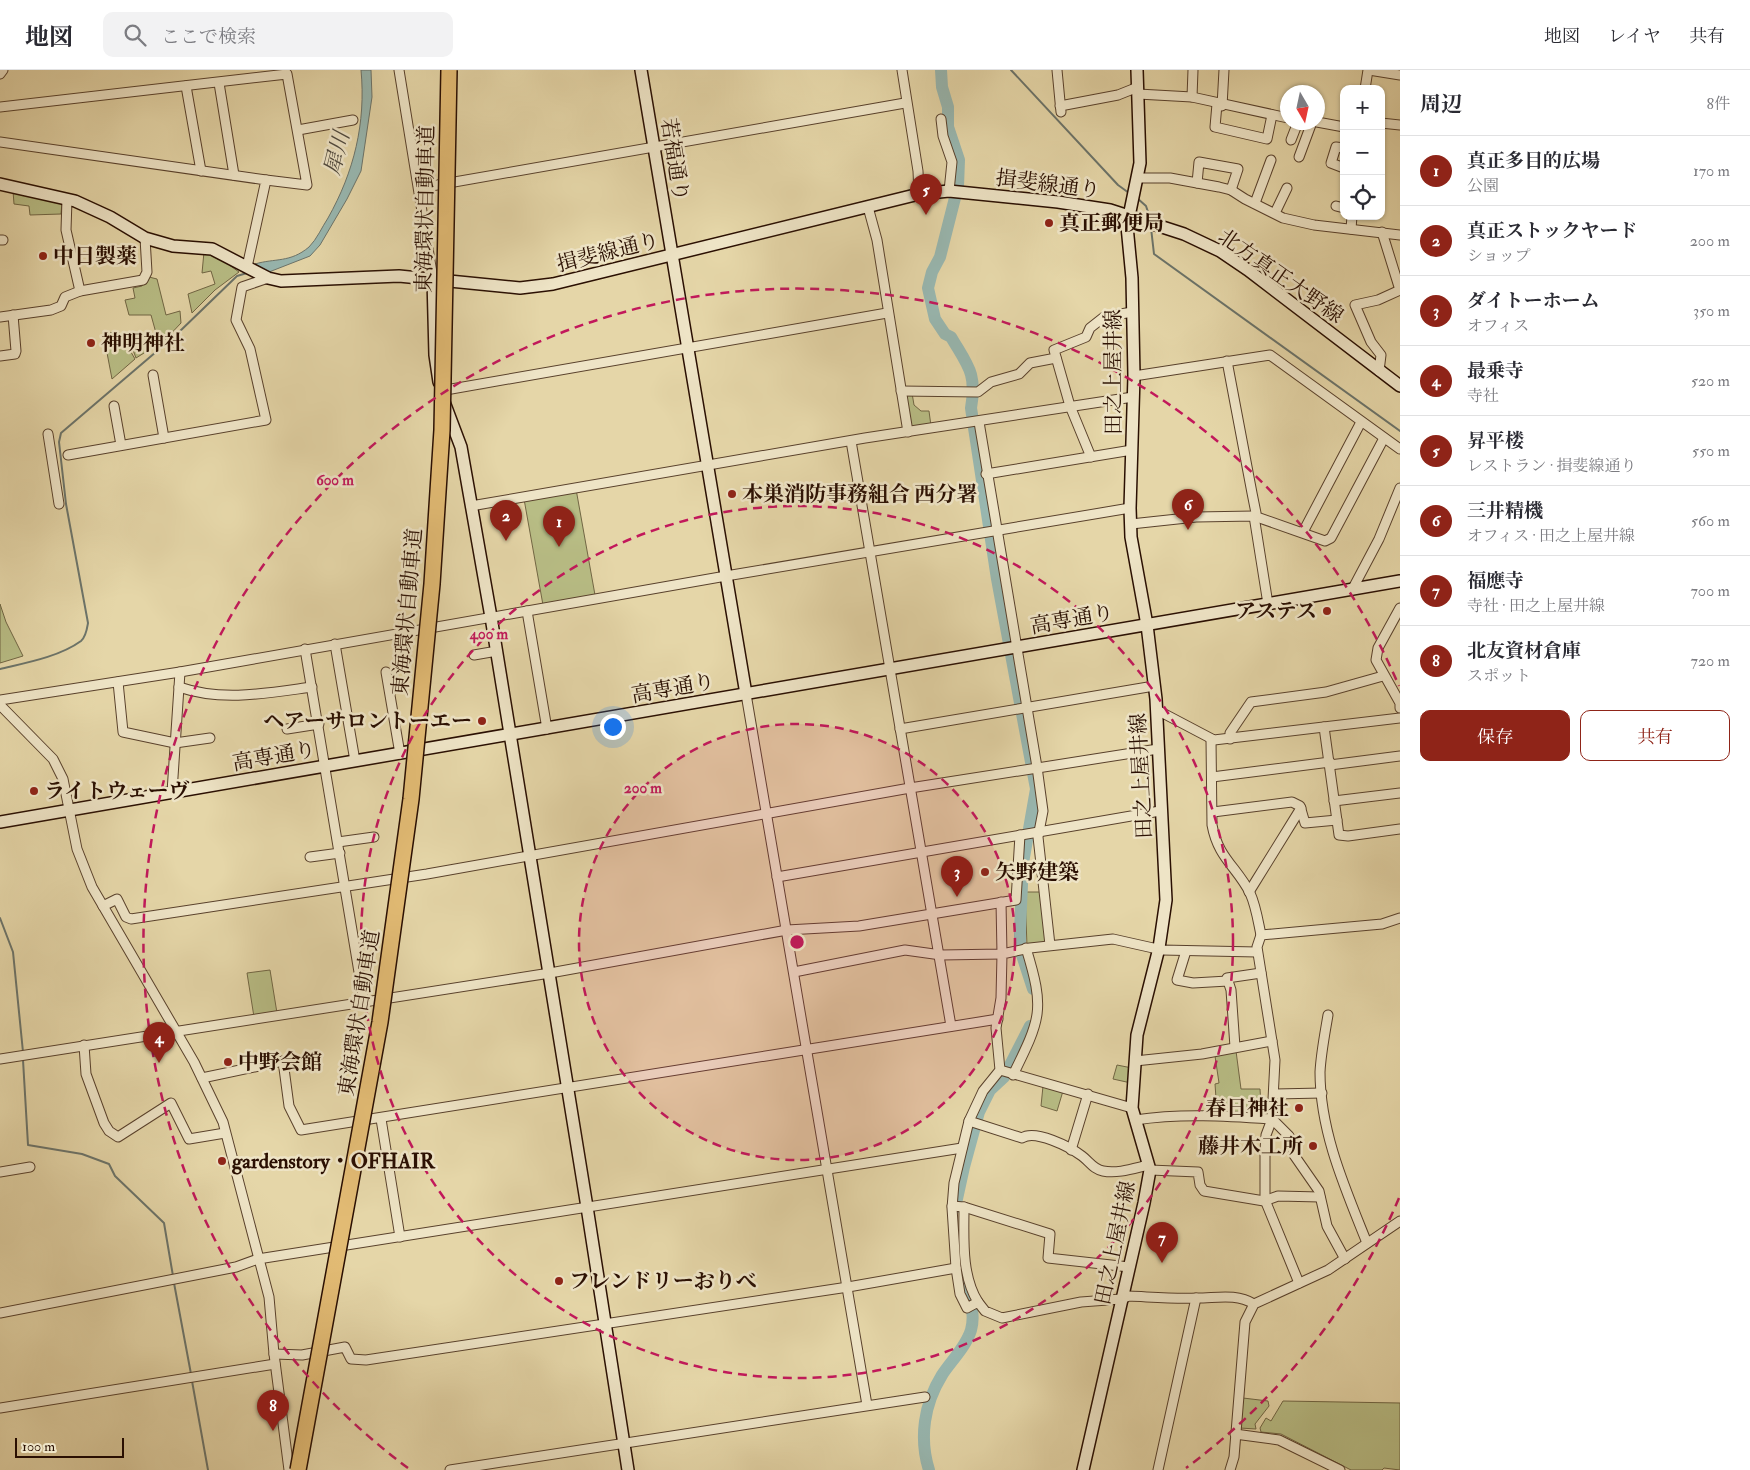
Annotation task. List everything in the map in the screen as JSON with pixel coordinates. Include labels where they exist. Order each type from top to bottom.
[{"type":"highway","name":"東海環状自動車道","points":[[298,1470],[380,1022],[411,799],[421,703],[442,430],[449,70]]},
{"type":"highway","name":"東海環状自動車道","points":[[290,1470],[324,1331]]},
{"type":"street","points":[[0,74],[3,70]]},
{"type":"street","points":[[399,70],[420,188],[433,279],[435,355],[440,391],[461,447],[491,617],[588,1207],[604,1326],[628,1470]]},
{"type":"street","name":"若福通り","points":[[641,70],[746,694]]},
{"type":"street","points":[[902,70],[905,102],[918,171],[919,194]]},
{"type":"street","points":[[1057,70],[1061,109],[1138,90],[1192,98],[1280,116]]},
{"type":"street","name":"田之上屋井線","points":[[1084,1470],[1144,1203],[1149,1168],[1132,1108],[1135,1061],[1137,1035],[1159,948],[1166,900],[1160,811],[1157,710],[1148,625],[1130,508],[1134,376],[1132,278],[1128,251],[1131,205],[1138,178],[1140,150],[1137,70]]},
{"type":"street","points":[[1192,98],[1193,70]]},
{"type":"street","points":[[1224,70],[1215,128],[1267,138],[1272,115]]},
{"type":"street","points":[[1366,85],[1368,70],[1400,75]]},
{"type":"street","points":[[0,107],[287,74],[307,185],[0,142]]},
{"type":"street","points":[[219,83],[234,175]]},
{"type":"street","points":[[186,86],[201,171]]},
{"type":"street","points":[[420,188],[905,102]]},
{"type":"street","points":[[941,119],[943,136],[952,162],[955,192]]},
{"type":"street","points":[[298,130],[353,120]]},
{"type":"street","points":[[1325,123],[1340,126]]},
{"type":"street","points":[[1385,123],[1400,125]]},
{"type":"street","points":[[1290,140],[1294,130]]},
{"type":"street","points":[[1299,156],[1309,130]]},
{"type":"street","points":[[1340,148],[1336,147],[1331,163],[1340,166]]},
{"type":"street","points":[[1255,203],[1271,160]]},
{"type":"street","points":[[1196,183],[1199,162],[1238,169],[1231,190]]},
{"type":"street","points":[[1138,178],[1170,178],[1231,190],[1275,213],[1314,225],[1400,234]]},
{"type":"street","points":[[247,267],[266,180]]},
{"type":"street","points":[[0,184],[67,199],[110,217],[145,238],[173,246],[212,249],[268,278]]},
{"type":"street","points":[[1275,213],[1287,188]]},
{"type":"street","name":"揖斐線通り","points":[[268,278],[281,280],[399,276],[535,287],[672,256],[919,194],[955,192],[1058,202],[1110,210],[1131,205]]},
{"type":"street","points":[[67,199],[66,230],[80,291]]},
{"type":"street","name":"北方真正大野線","points":[[1131,205],[1220,251],[1248,270],[1400,386]]},
{"type":"street","points":[[868,207],[877,240],[887,313],[908,432]]},
{"type":"street","points":[[1351,229],[1352,220]]},
{"type":"street","points":[[1379,371],[1380,355],[1370,342],[1355,305],[1378,300],[1400,290],[1382,232]]},
{"type":"street","points":[[0,317],[51,310],[61,306],[65,297],[80,291],[143,280],[147,272],[145,238]]},
{"type":"street","points":[[68,454],[266,420],[250,349],[236,320],[242,287],[268,278]]},
{"type":"street","points":[[1092,457],[1070,406],[1054,350],[1086,337],[1090,328],[1104,317],[1132,312]]},
{"type":"street","points":[[440,391],[887,313]]},
{"type":"street","points":[[0,356],[15,354],[16,351],[13,315]]},
{"type":"street","points":[[1134,376],[1270,355],[1400,449]]},
{"type":"street","points":[[901,391],[978,392],[991,382],[1019,374],[1030,363],[1056,358]]},
{"type":"street","points":[[1227,361],[1256,513],[1254,516],[1268,604]]},
{"type":"street","points":[[153,375],[164,438]]},
{"type":"street","points":[[471,506],[851,441],[1133,397]]},
{"type":"street","points":[[114,406],[121,445]]},
{"type":"street","points":[[975,422],[996,532],[1013,648],[1027,708],[1037,767],[1043,811],[1038,837],[1050,945]]},
{"type":"street","points":[[1303,532],[1362,422]]},
{"type":"street","points":[[48,434],[60,504]]},
{"type":"street","points":[[1131,524],[1196,517],[1254,516],[1325,541],[1331,538],[1384,438]]},
{"type":"street","points":[[851,441],[951,1026]]},
{"type":"street","points":[[986,474],[1132,450]]},
{"type":"street","points":[[1352,590],[1379,539],[1400,488]]},
{"type":"street","points":[[0,700],[180,672],[726,576],[1130,508]]},
{"type":"street","name":"高専通り","points":[[0,822],[1400,581]]},
{"type":"street","points":[[1400,608],[1378,648],[1376,660],[1383,676],[1400,703],[1400,708]]},
{"type":"street","points":[[528,611],[547,729]]},
{"type":"street","points":[[335,644],[355,761]]},
{"type":"street","points":[[305,650],[319,724],[364,1002]]},
{"type":"street","points":[[474,654],[496,651]]},
{"type":"street","points":[[172,792],[180,672]]},
{"type":"street","points":[[386,672],[400,754]]},
{"type":"street","points":[[1230,739],[1230,733],[1251,702],[1326,692],[1383,676]]},
{"type":"street","points":[[118,682],[123,732],[175,743],[210,738]]},
{"type":"street","points":[[900,729],[1154,686]]},
{"type":"street","points":[[179,687],[192,692],[251,696],[312,687]]},
{"type":"street","points":[[746,694],[867,1405]]},
{"type":"street","points":[[0,705],[53,759],[63,779],[77,849],[92,887],[177,1032],[223,1122],[269,1297],[274,1359],[290,1470]]},
{"type":"street","points":[[1157,710],[1211,739],[1230,739],[1400,718]]},
{"type":"street","points":[[287,729],[319,724]]},
{"type":"street","points":[[1324,727],[1339,835],[1348,836],[1400,829]]},
{"type":"street","points":[[1211,739],[1214,838],[1228,864],[1249,892],[1261,935],[1258,952],[1275,1060],[1275,1094],[1272,1119],[1266,1135],[1265,1200],[1299,1283]]},
{"type":"street","points":[[102,906],[117,899],[126,917],[131,919],[530,856],[910,788],[1158,749]]},
{"type":"street","points":[[1212,777],[1400,756]]},
{"type":"street","points":[[1334,801],[1400,793]]},
{"type":"street","points":[[1212,812],[1292,802],[1298,803],[1301,808],[1304,823],[1337,820]]},
{"type":"street","points":[[1249,892],[1301,808]]},
{"type":"street","points":[[777,877],[1034,834],[1040,830],[1160,811]]},
{"type":"street","points":[[0,1059],[550,973],[787,930],[859,926],[1016,900],[1020,835]]},
{"type":"street","points":[[338,842],[374,837]]},
{"type":"street","points":[[310,857],[340,853]]},
{"type":"street","points":[[974,1305],[967,1308],[960,1294],[956,1268],[952,1206],[962,1148],[969,1121],[983,1091],[1000,1070],[996,1028],[1001,998],[1001,902]]},
{"type":"street","points":[[1261,935],[1382,924],[1400,918]]},
{"type":"street","points":[[794,972],[905,950],[940,954],[1002,954],[1022,949],[1113,938],[1159,948],[1186,951],[1258,952]]},
{"type":"street","points":[[1013,1075],[1035,1031],[1039,1002],[1037,985],[1022,949]]},
{"type":"street","points":[[1186,951],[1177,980],[1193,983],[1228,981]]},
{"type":"street","points":[[1235,1048],[1227,978],[1261,973]]},
{"type":"street","points":[[1328,1015],[1320,1071],[1327,1136],[1341,1179],[1367,1243]]},
{"type":"street","points":[[202,1078],[283,1061],[288,1106],[301,1130],[381,1119],[998,1019]]},
{"type":"street","points":[[1135,1061],[1202,1054],[1272,1041]]},
{"type":"street","points":[[84,1045],[86,1074],[108,1131],[118,1137],[171,1103],[189,1138],[225,1133]]},
{"type":"street","points":[[1000,1070],[1132,1108]]},
{"type":"street","points":[[1275,1094],[1322,1093]]},
{"type":"street","points":[[1071,1150],[1088,1094]]},
{"type":"street","points":[[1135,1120],[1162,1116],[1206,1115],[1272,1119],[1289,1136],[1294,1155],[1316,1186],[1327,1226],[1345,1259]]},
{"type":"street","points":[[381,1119],[400,1237]]},
{"type":"street","points":[[969,1121],[1022,1138],[1028,1134],[1034,1134],[1071,1150],[1083,1157],[1093,1168],[1102,1171],[1112,1172],[1149,1168],[1198,1172],[1202,1190],[1265,1200],[1278,1196],[1320,1197]]},
{"type":"street","points":[[0,1313],[236,1267],[258,1259],[962,1148]]},
{"type":"street","points":[[0,1172],[30,1167]]},
{"type":"street","points":[[952,1206],[964,1207],[1050,1234],[1048,1258],[1129,1266]]},
{"type":"street","points":[[964,1207],[968,1281],[974,1305],[1002,1318],[1082,1302],[1121,1299],[1129,1296],[1196,1298],[1232,1296],[1246,1299],[1254,1304]]},
{"type":"street","points":[[1230,1470],[1234,1458],[1246,1322],[1254,1304],[1345,1259],[1400,1220]]},
{"type":"street","points":[[0,1408],[345,1347],[350,1359],[366,1360],[604,1326],[956,1268]]},
{"type":"street","points":[[1158,1470],[1196,1298]]},
{"type":"street","points":[[450,1470],[925,1397]]},
{"type":"street","points":[[1235,1434],[1279,1440],[1340,1470]]},
{"type":"green space","points":[[13,191],[62,202],[61,214],[30,215],[29,206],[14,204]]},
{"type":"green space","points":[[204,252],[218,257],[239,272],[215,290],[192,313],[188,294],[215,284],[211,271],[202,273]]},
{"type":"green space","points":[[149,277],[157,279],[166,315],[180,311],[181,323],[165,340],[136,358],[133,350],[141,348],[139,339],[156,333],[151,315],[129,315],[125,300],[135,298],[133,288],[142,286]]},
{"type":"green space","points":[[103,332],[120,333],[135,359],[112,379]]},
{"type":"green space","points":[[912,393],[914,405],[921,411],[929,411],[931,426],[911,428],[905,396]]},
{"type":"green space","points":[[576,489],[595,595],[543,605],[524,499]]},
{"type":"green space","points":[[0,604],[6,622],[23,656],[0,663]]},
{"type":"green space","points":[[1025,892],[1042,892],[1047,943],[1027,946]]},
{"type":"green space","points":[[270,970],[277,1013],[254,1017],[247,973]]},
{"type":"green space","points":[[1236,1051],[1241,1089],[1260,1089],[1261,1105],[1269,1105],[1268,1112],[1217,1113],[1215,1084],[1219,1083],[1215,1056]]},
{"type":"green space","points":[[1117,1065],[1132,1068],[1131,1083],[1113,1079]]},
{"type":"green space","points":[[1043,1086],[1063,1091],[1057,1111],[1041,1106]]},
{"type":"green space","points":[[1243,1398],[1268,1401],[1269,1406],[1255,1424],[1256,1429],[1240,1428]]},
{"type":"green space","points":[[1283,1401],[1400,1403],[1400,1470],[1384,1468],[1382,1470],[1351,1470],[1281,1434],[1261,1432],[1260,1428],[1266,1418],[1271,1421]]},
{"type":"water","points":[[361,70],[371,70],[372,97],[361,171],[320,245],[310,256],[269,272],[255,264],[289,258],[309,247],[317,237],[337,201],[351,165],[360,128],[362,109]]},
{"type":"waterway","points":[[941,70],[942,87],[948,107],[948,127],[959,160],[958,186],[940,257],[932,272],[928,288],[935,319],[945,334],[951,337],[970,370],[972,378],[973,396],[971,408],[997,579],[1036,789],[1023,863],[1020,928],[1020,949],[1033,989]]},
{"type":"waterway","points":[[1011,70],[1118,185],[1129,193]]},
{"type":"waterway","points":[[1137,198],[1146,206],[1150,218]]},
{"type":"waterway","points":[[1151,228],[1154,254],[1400,431]]},
{"type":"waterway","points":[[0,669],[42,659],[72,647],[81,641],[87,630],[88,623],[66,504],[59,442],[61,433],[177,334],[237,276],[247,273]]},
{"type":"waterway","points":[[0,918],[13,952],[23,1052]]},
{"type":"waterway","points":[[955,1208],[979,1112],[990,1090],[1004,1077],[1030,1026]]},
{"type":"waterway","points":[[23,1060],[28,1145],[82,1154],[109,1164],[115,1176],[164,1223],[173,1276]]},
{"type":"waterway","points":[[929,1470],[924,1446],[927,1409],[942,1375],[969,1336],[973,1315],[961,1275],[958,1237]]},
{"type":"waterway","points":[[174,1283],[191,1374]]},
{"type":"waterway","points":[[192,1381],[208,1470]]},
{"type":"place","name":"昇平楼","points":[[926,215]]},
{"type":"place","name":"真正郵便局","points":[[1049,223]]},
{"type":"place","name":"中日製薬","points":[[43,256]]},
{"type":"place","name":"神明神社","points":[[91,343]]},
{"type":"place","name":"本巣消防事務組合 西分署","points":[[732,494]]},
{"type":"place","name":"三井精機","points":[[1188,530]]},
{"type":"place","name":"真正ストックヤード","points":[[506,541]]},
{"type":"place","name":"真正多目的広場","points":[[559,547]]},
{"type":"place","name":"アステス","points":[[1327,611]]},
{"type":"place","name":"ヘアーサロントーエー","points":[[482,721]]},
{"type":"place","name":"ライトウェーヴ","points":[[34,791]]},
{"type":"place","name":"矢野建築","points":[[985,872]]},
{"type":"place","name":"ダイトーホーム","points":[[957,897]]},
{"type":"place","name":"中野会館","points":[[228,1062]]},
{"type":"place","name":"最乗寺","points":[[159,1063]]},
{"type":"place","name":"春日神社","points":[[1299,1108]]},
{"type":"place","name":"藤井木工所","points":[[1313,1146]]},
{"type":"place","name":"gardenstory・OFHAIR","points":[[222,1161]]},
{"type":"place","name":"福應寺","points":[[1162,1263]]},
{"type":"place","name":"フレンドリーおりべ","points":[[559,1281]]},
{"type":"place","name":"北友資材倉庫","points":[[273,1431]]},
{"type":"water label","name":"犀川","points":[[336,153]]}]
